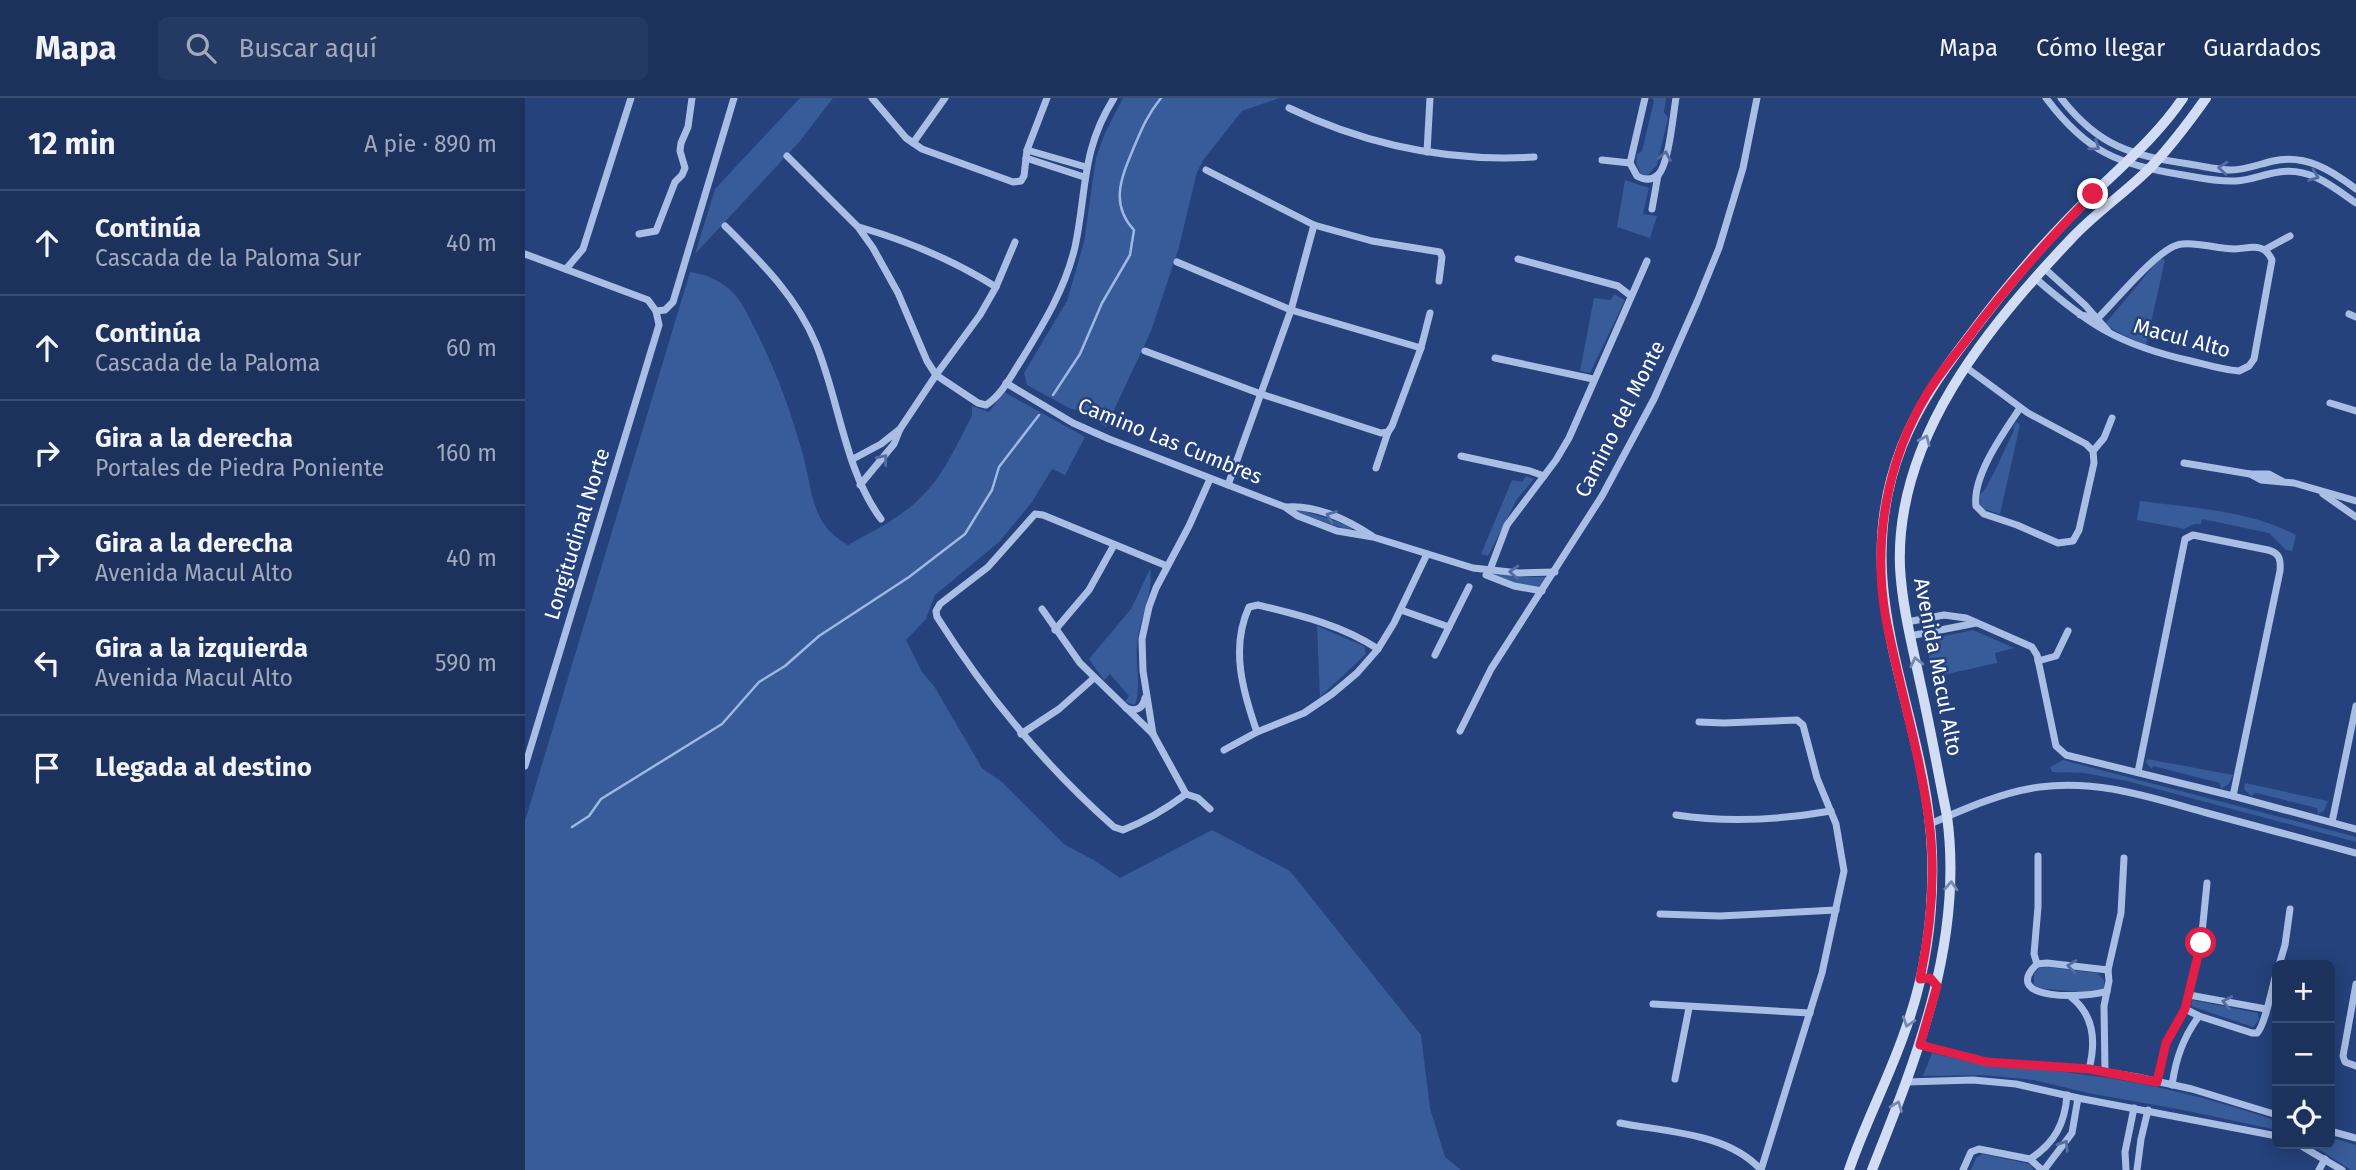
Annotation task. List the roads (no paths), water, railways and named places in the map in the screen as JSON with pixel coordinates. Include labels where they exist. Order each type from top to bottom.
[{"type":"street","points":[[566,269],[583,249],[631,98]]},
{"type":"street","points":[[639,234],[656,231],[675,182],[682,176],[685,168],[680,151],[681,143],[688,127],[692,98]]},
{"type":"street","points":[[525,254],[648,300],[656,312],[670,308],[734,98]]},
{"type":"street","points":[[872,98],[905,138],[913,143],[935,154],[1013,182],[1021,181],[1024,176],[1027,154],[1047,98]]},
{"type":"street","points":[[913,143],[945,98]]},
{"type":"street","points":[[787,156],[858,227],[898,293],[927,361],[936,375],[986,405],[1006,383],[1051,313],[1065,281],[1077,234],[1086,167],[1095,135],[1114,98]]},
{"type":"street","points":[[1427,152],[1430,98]]},
{"type":"street","points":[[1645,98],[1630,163],[1633,172],[1650,180],[1663,167],[1676,98]]},
{"type":"street","name":"Camino del Monte","points":[[1460,731],[1490,669],[1555,572],[1633,440],[1719,248],[1736,193],[1757,98]]},
{"type":"street","points":[[2046,98],[2084,138],[2106,154],[2127,163],[2226,181],[2298,171],[2324,180],[2356,203]]},
{"type":"street","points":[[2061,98],[2102,138],[2136,155],[2231,170],[2280,160],[2303,160],[2326,168],[2356,189]]},
{"type":"street","name":"Avenida Macul Alto","points":[[1849,1170],[1906,1029],[1920,979],[1931,903],[1930,824],[1882,596],[1882,533],[1894,471],[1908,431],[1927,394],[1980,321],[2039,251],[2093,194],[2136,155],[2166,122],[2183,98]]},
{"type":"street","name":"Avenida Macul Alto","points":[[1872,1170],[1920,1045],[1937,986],[1950,895],[1952,849],[1907,622],[1900,552],[1902,521],[1917,457],[1930,427],[1967,368],[2035,278],[2095,214],[2149,169],[2206,98]]},
{"type":"street","points":[[1289,108],[1358,136],[1427,152],[1476,158],[1534,157]]},
{"type":"street","points":[[1027,154],[1086,167]]},
{"type":"street","points":[[1027,154],[1084,177]]},
{"type":"street","points":[[1602,160],[1630,163]]},
{"type":"street","points":[[1206,170],[1314,225],[1372,241],[1440,252],[1442,257],[1439,281]]},
{"type":"street","points":[[1652,209],[1657,175]]},
{"type":"street","points":[[1229,485],[1291,310],[1314,225]]},
{"type":"street","points":[[725,226],[780,283],[806,323],[817,346],[860,485],[881,519]]},
{"type":"street","points":[[858,227],[932,252],[996,287]]},
{"type":"street","points":[[2266,250],[2290,236]]},
{"type":"street","points":[[860,485],[894,444],[900,429],[980,315],[996,287],[1015,242]]},
{"type":"street","name":"Macul Alto","points":[[2035,278],[2080,315],[2110,335],[2156,353],[2235,371],[2247,368],[2253,359],[2272,260],[2266,250],[2258,246],[2227,248],[2186,243],[2175,245],[2159,255],[2098,318]]},
{"type":"street","points":[[1518,259],[1618,286],[1631,296]]},
{"type":"street","points":[[1489,573],[1507,525],[1569,438],[1647,261]]},
{"type":"street","points":[[1177,262],[1291,310],[1421,348]]},
{"type":"street","name":"Macul Alto","points":[[2044,268],[2098,318],[2110,335]]},
{"type":"street","name":"Longitudinal Norte","points":[[525,766],[659,325],[656,312]]},
{"type":"street","points":[[1377,468],[1421,348],[1430,313]]},
{"type":"street","name":"Macul Alto","points":[[2080,315],[2098,318]]},
{"type":"street","points":[[1145,351],[1261,394],[1381,433],[1388,432]]},
{"type":"street","points":[[1495,358],[1593,379]]},
{"type":"street","points":[[1967,368],[2020,408],[2086,444],[2093,451],[2094,463],[2079,530],[2073,541],[2058,543],[1984,514],[1975,503],[1980,481],[1996,447],[2020,408]]},
{"type":"street","name":"Camino Las Cumbres","points":[[1006,383],[1073,423],[1285,507],[1298,516],[1337,531],[1373,537],[1489,573],[1514,586],[1542,591]]},
{"type":"street","points":[[2330,403],[2356,411]]},
{"type":"street","points":[[2093,451],[2104,438],[2112,418]]},
{"type":"street","points":[[853,459],[881,444],[900,429]]},
{"type":"street","points":[[1461,456],[1544,476]]},
{"type":"street","points":[[2184,463],[2250,474],[2269,474],[2282,481],[2356,502]]},
{"type":"street","points":[[1153,734],[1146,696],[1142,639],[1149,607],[1210,479]]},
{"type":"street","points":[[2320,491],[2356,517]]},
{"type":"street","name":"Camino Las Cumbres","points":[[1285,507],[1298,506],[1319,511],[1355,524],[1373,537]]},
{"type":"street","points":[[1167,566],[1044,515],[1035,514],[988,567],[937,607],[936,611],[956,648],[1021,734],[1070,786],[1114,827],[1123,830],[1139,823],[1186,794]]},
{"type":"street","points":[[2138,772],[2185,539],[2193,535],[2268,550],[2279,556],[2280,571],[2233,796]]},
{"type":"street","points":[[1055,630],[1089,590],[1114,545]]},
{"type":"street","points":[[1224,750],[1257,732],[1289,720],[1318,704],[1345,684],[1378,649],[1401,610],[1427,554]]},
{"type":"street","name":"Camino Las Cumbres","points":[[1489,573],[1555,572]]},
{"type":"street","points":[[1435,655],[1469,587]]},
{"type":"street","points":[[1257,732],[1240,676],[1240,640],[1249,607],[1258,605],[1320,622],[1351,633],[1378,649]]},
{"type":"street","points":[[1042,608],[1055,630],[1094,678],[1153,734],[1186,794],[1198,798],[1210,810]]},
{"type":"street","points":[[1401,610],[1449,627]]},
{"type":"street","points":[[1940,615],[1943,621],[1941,629]]},
{"type":"street","points":[[1907,622],[1940,615],[1958,617],[1976,622],[2032,647],[2038,661],[2058,750],[2066,755],[2356,829]]},
{"type":"street","points":[[1910,635],[1976,622]]},
{"type":"street","points":[[2038,661],[2056,656],[2068,631]]},
{"type":"street","points":[[1021,734],[1059,709],[1094,678]]},
{"type":"street","points":[[1125,707],[1130,710],[1140,708],[1146,696]]},
{"type":"street","points":[[2332,822],[2356,706]]},
{"type":"street","points":[[1699,722],[1797,720],[1803,725],[1817,778],[1838,833],[1844,871],[1822,973],[1761,1170]]},
{"type":"street","points":[[1930,824],[2026,789],[2091,786],[2148,797],[2356,853]]},
{"type":"street","points":[[1676,815],[1711,820],[1753,821],[1831,811]]},
{"type":"street","points":[[2038,856],[2034,954],[2037,964],[2028,978],[2032,990],[2071,996],[2107,991]]},
{"type":"street","points":[[2105,1071],[2103,1019],[2108,970],[2121,913],[2125,858]]},
{"type":"street","points":[[2157,1082],[2166,1043],[2185,1009],[2189,995],[2201,943],[2207,883]]},
{"type":"street","points":[[2280,960],[2290,909]]},
{"type":"street","points":[[1661,914],[1720,916],[1836,910]]},
{"type":"street","points":[[2037,964],[2108,970]]},
{"type":"street","points":[[1920,979],[1930,978],[1937,986]]},
{"type":"street","points":[[2356,984],[2351,1001],[2352,1033],[2343,1056],[2345,1062],[2356,1066]]},
{"type":"street","points":[[2185,1009],[2199,1016],[2257,1033],[2264,1025],[2272,988]]},
{"type":"street","points":[[2189,995],[2266,1009]]},
{"type":"street","points":[[2071,996],[2085,1010],[2091,1025],[2093,1047],[2089,1069]]},
{"type":"street","points":[[1653,1004],[1810,1013]]},
{"type":"street","points":[[1675,1079],[1689,1008]]},
{"type":"street","points":[[2172,1085],[2180,1047],[2199,1016]]},
{"type":"street","points":[[1920,1045],[1987,1062],[2105,1071],[2172,1085],[2272,1114]]},
{"type":"street","points":[[1890,1072],[1891,1078],[1896,1082],[1995,1081],[2272,1135]]},
{"type":"street","points":[[2031,1159],[2045,1149],[2056,1136],[2063,1120],[2067,1094]]},
{"type":"street","points":[[1963,1170],[1971,1152],[1979,1149],[2031,1159],[2043,1170],[2072,1133],[2078,1098]]},
{"type":"street","points":[[2126,1170],[2125,1152],[2134,1108]]},
{"type":"street","points":[[2137,1170],[2148,1110]]},
{"type":"street","points":[[1620,1123],[1710,1140],[1750,1158],[1761,1170]]},
{"type":"street","points":[[1869,1123],[1875,1133],[1887,1134]]},
{"type":"street","points":[[2335,1132],[2356,1138]]},
{"type":"street","points":[[2307,1149],[2340,1169]]},
{"type":"street","points":[[2319,1170],[2325,1159]]},
{"type":"waterway","points":[[1053,395],[1080,354],[1102,303],[1130,255],[1134,230],[1122,210],[1120,189],[1143,127],[1161,98]]},
{"type":"waterway","points":[[572,827],[589,816],[601,799],[722,724],[759,682],[785,666],[819,636],[909,577],[965,534],[992,490],[999,467],[1039,415]]}]
